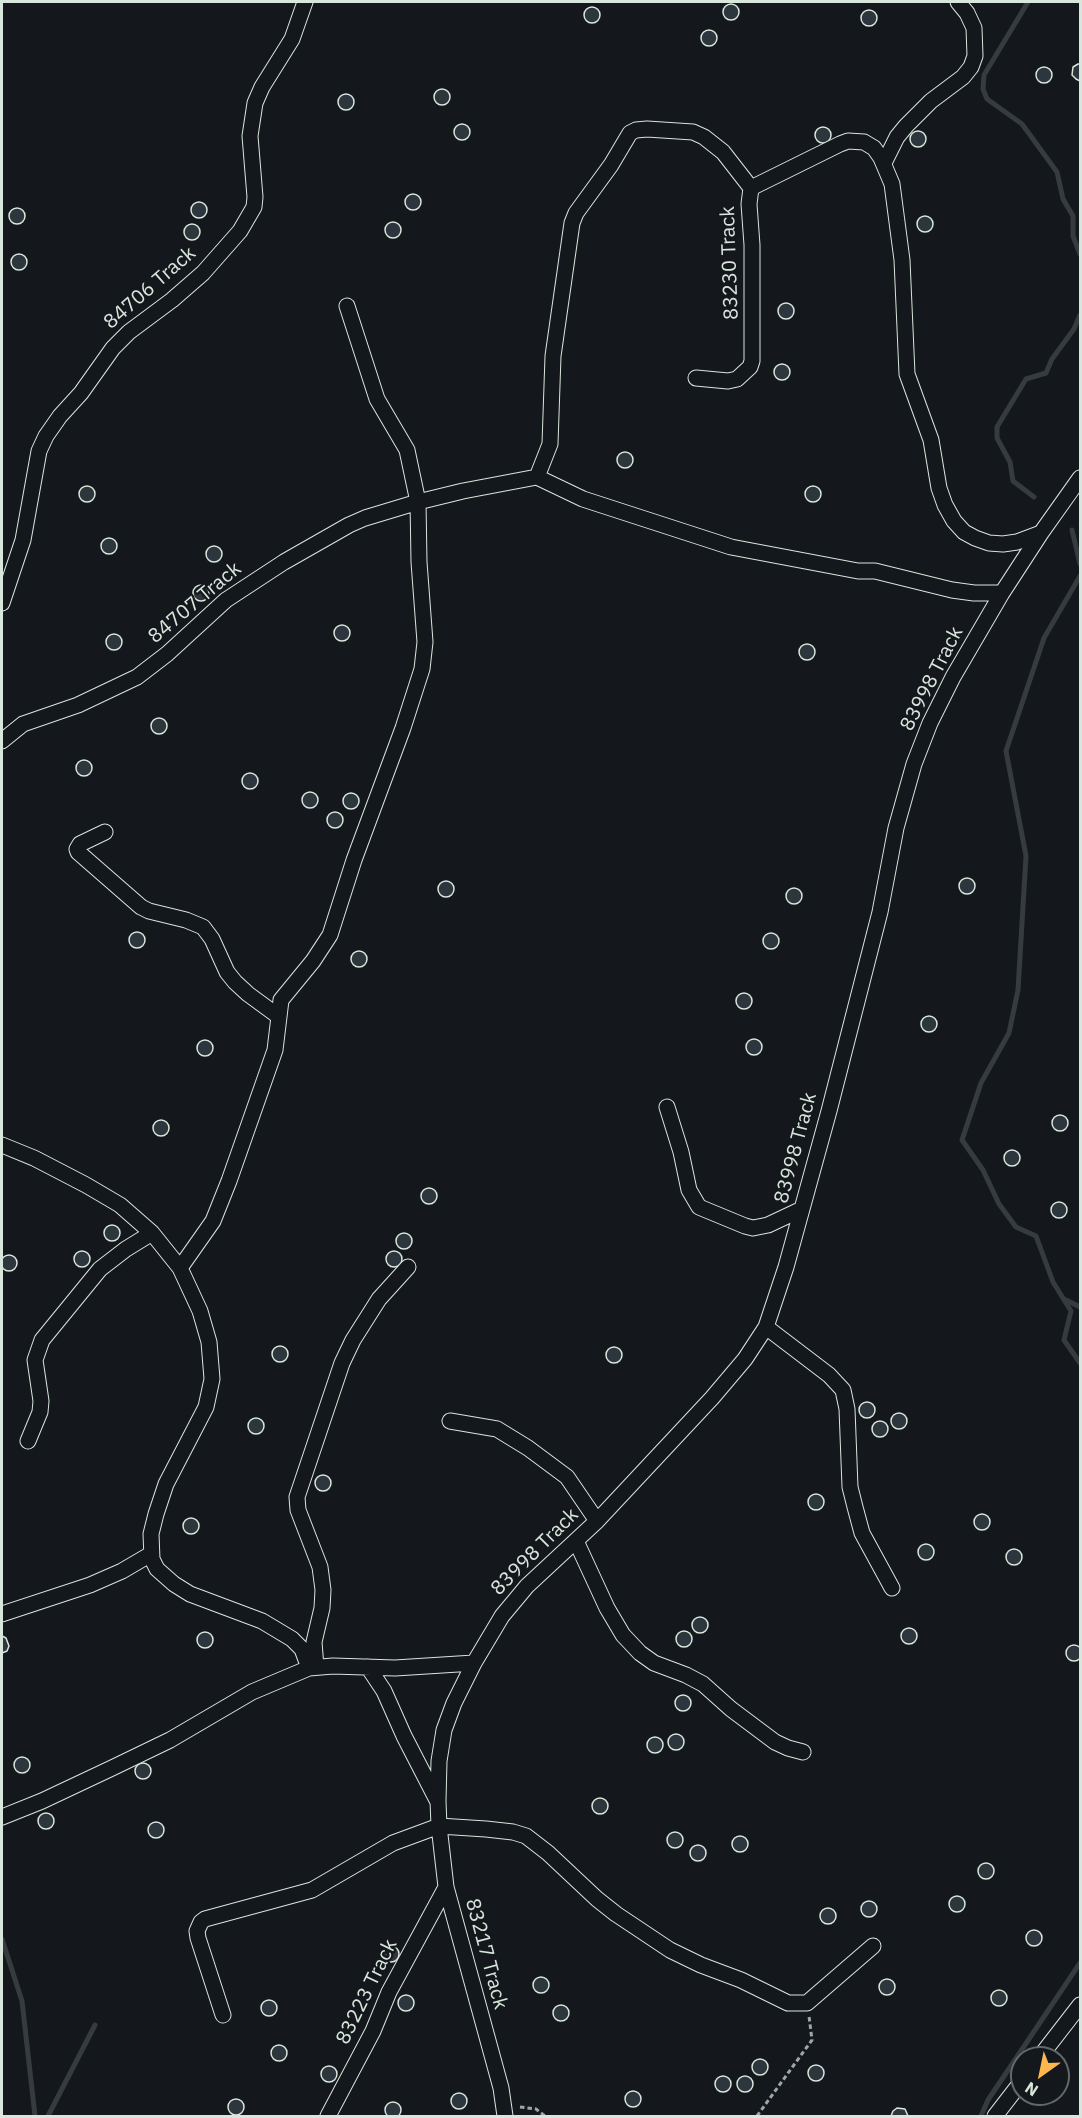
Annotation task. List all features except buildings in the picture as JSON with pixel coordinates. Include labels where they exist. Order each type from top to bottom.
[{"type":"street","name":"84706 Track","points":[[2,603],[23,540],[39,451],[46,436],[113,348],[129,332],[203,273],[240,231],[254,207],[250,136],[255,103],[262,87],[292,39],[305,2]]},
{"type":"street","points":[[884,163],[897,137],[906,126],[931,101],[963,77],[971,67],[975,56],[974,28],[967,13],[958,2]]},
{"type":"street","points":[[752,188],[723,152],[693,132],[648,129],[630,133],[611,165],[576,213],[572,223],[553,356],[550,444],[537,477],[583,499],[731,547],[858,571],[875,571],[952,590],[1002,593]]},
{"type":"street","name":"83230 Track","points":[[696,378],[728,381],[737,379],[750,367],[752,361],[752,245],[749,204],[752,188],[848,141],[864,142],[874,148],[884,163],[891,184],[902,260],[907,374],[931,440],[939,489],[945,505],[954,521],[964,532],[989,543],[1017,543],[1041,532]]},
{"type":"street","points":[[180,1268],[206,1232],[219,1207],[275,1050],[281,1000],[313,961],[330,935],[354,860],[403,728],[422,669],[425,642],[419,562],[418,502],[407,450],[377,399],[347,306]]},
{"type":"street","name":"84707 Track","points":[[2,741],[24,724],[78,705],[137,677],[167,654],[226,600],[267,572],[349,525],[418,502],[537,477]]},
{"type":"street","name":"83998 Track","points":[[474,1663],[489,1636],[514,1601],[550,1563],[597,1521],[712,1398],[745,1359],[766,1327],[802,1209],[880,912],[896,828],[914,764],[930,723],[953,677],[1002,593],[1041,532],[1080,478]]},
{"type":"street","points":[[105,832],[80,844],[78,852],[141,907],[203,927],[212,939],[227,972],[235,982],[278,1016]]},
{"type":"street","points":[[667,1107],[681,1152],[689,1190],[699,1207],[753,1228],[802,1209]]},
{"type":"street","points":[[2,1145],[34,1158],[103,1194],[134,1216],[152,1233],[180,1268],[200,1311],[209,1342],[212,1379],[206,1407],[166,1484],[151,1534],[151,1554],[157,1569],[190,1594],[262,1621],[292,1639],[302,1649],[312,1668]]},
{"type":"street","points":[[28,1441],[36,1426],[41,1401],[34,1360],[42,1340],[100,1269],[152,1233]]},
{"type":"street","points":[[312,1668],[323,1590],[320,1567],[298,1510],[297,1497],[342,1363],[353,1340],[379,1299],[408,1267]]},
{"type":"street","points":[[766,1327],[829,1375],[843,1390],[848,1409],[850,1487],[862,1533],[892,1588]]},
{"type":"street","points":[[450,1421],[497,1429],[528,1448],[567,1477],[597,1521]]},
{"type":"street","points":[[576,1541],[606,1608],[623,1635],[640,1653],[654,1663],[679,1671],[703,1684],[731,1709],[775,1742],[803,1752]]},
{"type":"street","points":[[2,1614],[90,1585],[122,1571],[151,1554]]},
{"type":"street","points":[[2,1816],[42,1801],[122,1764],[170,1740],[252,1692],[312,1668],[395,1668],[474,1663]]},
{"type":"street","name":"83217 Track","points":[[474,1663],[444,1730],[438,1801],[439,1826],[446,1887],[504,2111]]},
{"type":"street","name":"83217 Track","points":[[368,1667],[384,1690],[404,1736],[438,1801]]},
{"type":"street","points":[[223,2015],[198,1938],[197,1931],[205,1918],[312,1890],[393,1843],[439,1826],[486,1828],[526,1836],[548,1853],[597,1899],[670,1950],[788,2003],[807,2003],[873,1946]]},
{"type":"street","name":"83223 Track","points":[[328,2116],[373,2031],[389,1992],[446,1887]]},
{"type":"street","points":[[1049,2046],[1080,2004]]},
{"type":"street","points":[[994,2116],[1010,2096]]},
{"type":"path","points":[[757,2116],[812,2040],[807,2003]]},
{"type":"path","points":[[504,2111],[536,2109],[545,2116]]},
{"type":"waterway","points":[[1028,2],[984,75],[983,89],[987,99],[1022,124],[1057,172],[1063,199],[1073,216],[1073,236],[1080,254]]},
{"type":"waterway","points":[[1034,497],[1013,481],[1010,462],[997,438],[997,427],[1026,379],[1046,373],[1052,359],[1074,329],[1080,315]]},
{"type":"waterway","points":[[1072,530],[1080,564]]},
{"type":"waterway","points":[[1080,576],[1044,638],[1006,751],[1026,856],[1018,990],[1009,1033],[981,1083],[962,1140],[983,1170],[999,1204],[1016,1227],[1036,1236],[1053,1282],[1071,1311],[1064,1340],[1080,1363]]},
{"type":"waterway","points":[[1066,1300],[1080,1307]]},
{"type":"waterway","points":[[2,1939],[22,2001],[35,2116]]},
{"type":"waterway","points":[[981,2116],[988,2100],[1080,1963]]},
{"type":"waterway","points":[[48,2116],[95,2025]]}]
